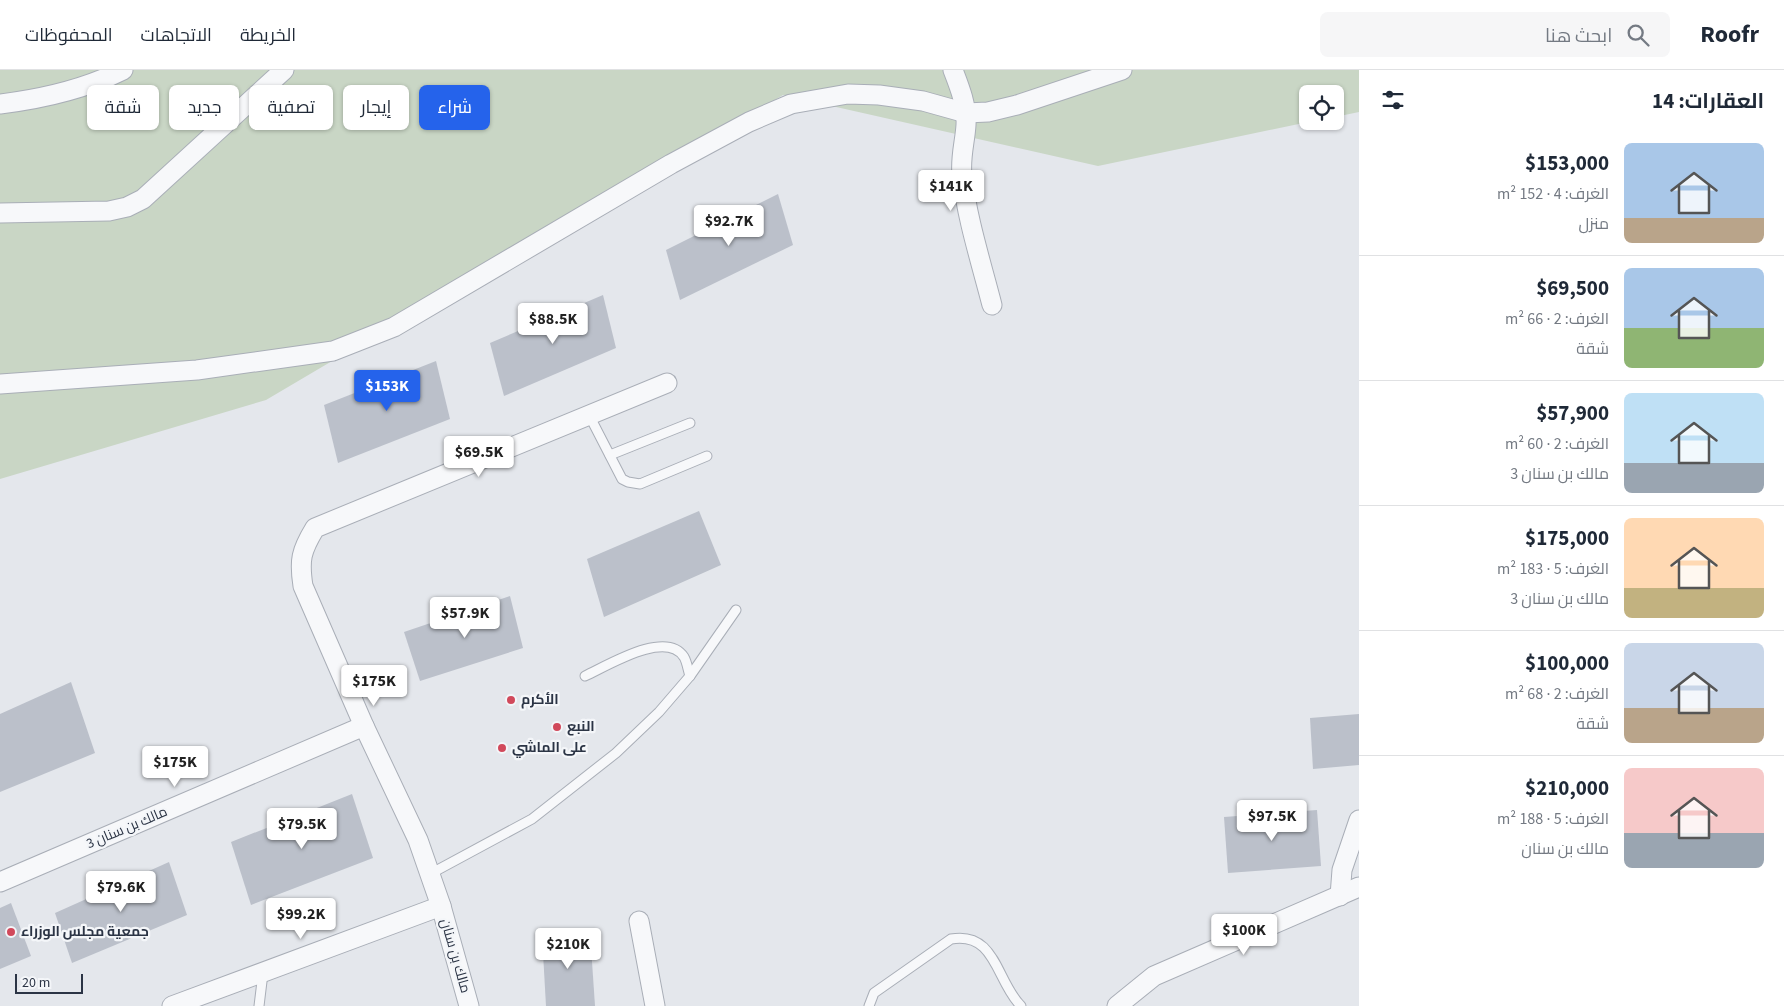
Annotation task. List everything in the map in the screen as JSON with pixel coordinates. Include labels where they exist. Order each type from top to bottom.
[{"type":"street","points":[[0,104],[25,101],[71,90],[122,70]]},
{"type":"street","points":[[0,213],[110,211],[127,207],[143,199],[284,70]]},
{"type":"street","points":[[953,70],[962,91],[966,113],[961,153],[965,197],[992,305]]},
{"type":"street","points":[[0,384],[197,370],[333,351],[394,327],[670,164],[748,122],[791,104],[848,94],[879,95],[923,101],[966,113],[988,112],[1017,105],[1122,70]]},
{"type":"street","name":"مالك بن سنان","points":[[469,1006],[441,906],[418,840],[364,726],[303,586],[299,564],[304,546],[315,528],[667,383]]},
{"type":"street","name":"مالك بن سنان 3","points":[[0,882],[364,726]]},
{"type":"street","points":[[1340,896],[1342,870],[1359,820]]},
{"type":"street","points":[[1118,1006],[1154,976],[1359,887]]},
{"type":"street","points":[[172,1006],[441,906]]},
{"type":"street","points":[[639,921],[655,1006]]},
{"type":"lane","points":[[589,415],[622,479],[628,482],[640,484],[707,456]]},
{"type":"lane","points":[[610,455],[690,423]]},
{"type":"lane","points":[[430,874],[532,819],[616,753],[659,712],[690,676],[736,610]]},
{"type":"lane","points":[[585,676],[647,648],[668,646],[684,656],[690,676]]},
{"type":"lane","points":[[869,1006],[874,993],[951,939],[962,937],[975,940],[987,949],[1010,995],[1021,1006]]},
{"type":"lane","points":[[258,1006],[263,972]]},
{"type":"green space","points":[[0,70],[1359,70],[1359,112],[1344,115],[1344,85],[1299,85],[1299,124],[1098,166],[783,95],[266,400],[0,479]]},
{"type":"building","points":[[778,194],[793,245],[680,300],[666,250]]},
{"type":"building","points":[[603,295],[616,348],[504,396],[490,343]]},
{"type":"building","points":[[436,361],[450,419],[338,463],[324,405]]},
{"type":"building","points":[[699,511],[721,565],[604,617],[587,559]]},
{"type":"building","points":[[510,596],[523,648],[420,681],[404,632]]},
{"type":"building","points":[[71,682],[95,753],[0,792],[0,714]]},
{"type":"building","points":[[1359,714],[1359,765],[1313,769],[1310,718]]},
{"type":"building","points":[[352,794],[373,858],[251,905],[231,842]]},
{"type":"building","points":[[1317,810],[1321,866],[1228,873],[1224,817]]},
{"type":"building","points":[[169,862],[187,915],[72,963],[55,913]]},
{"type":"building","name":"جمعية مجلس الوزراء","points":[[11,903],[31,956],[0,969],[0,908]]},
{"type":"building","points":[[590,932],[595,1006],[546,1006],[542,935]]},
{"type":"place","name":"الأكرم","points":[[511,700]]},
{"type":"place","name":"النبع","points":[[557,727]]},
{"type":"place","name":"على الماشي","points":[[502,748]]},
{"type":"place","name":"جمعية مجلس الوزراء","points":[[11,932]]}]
